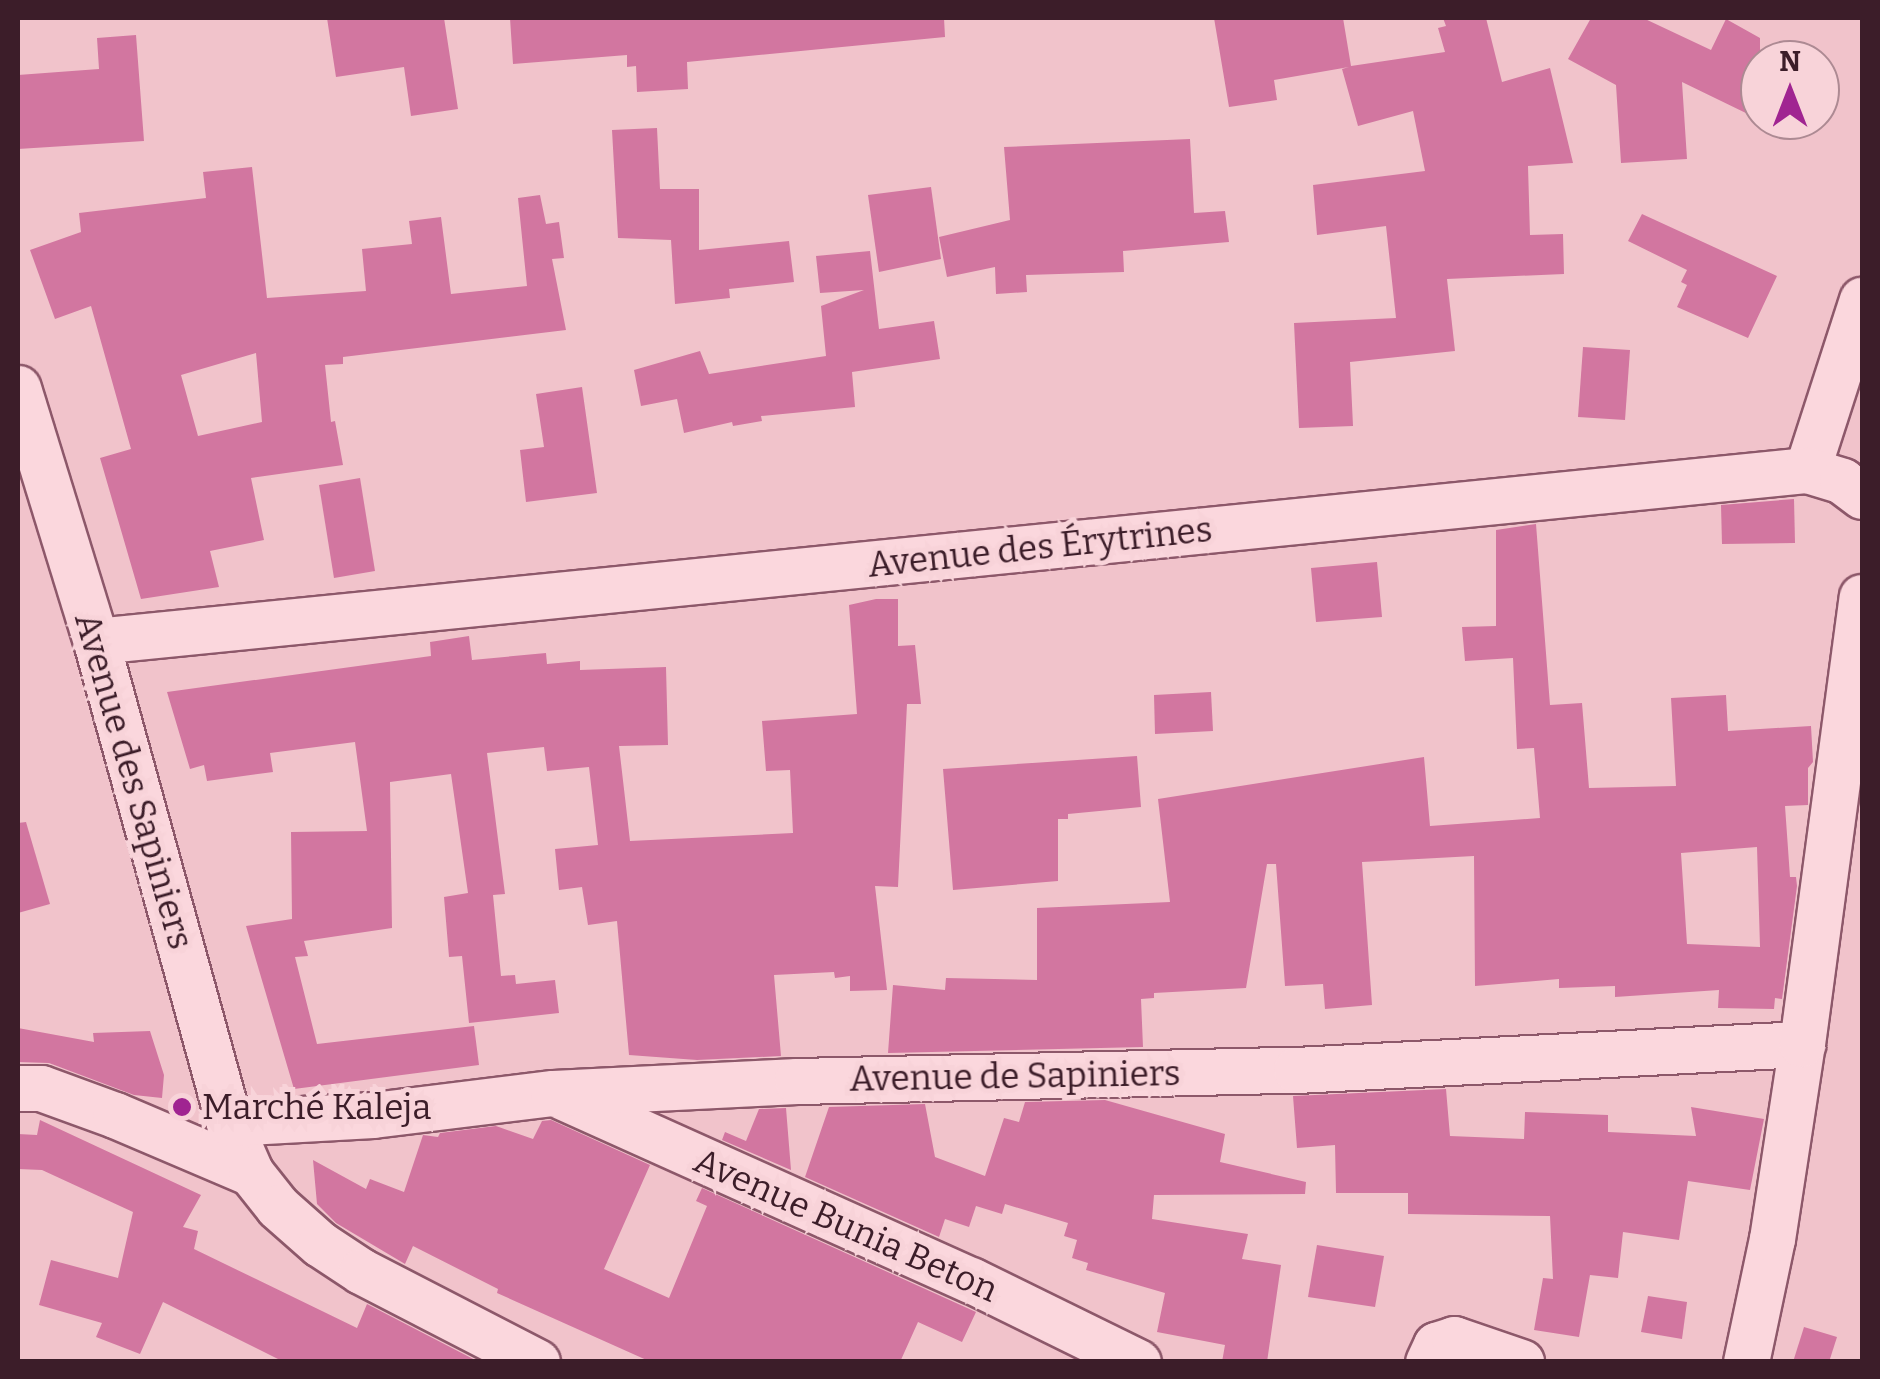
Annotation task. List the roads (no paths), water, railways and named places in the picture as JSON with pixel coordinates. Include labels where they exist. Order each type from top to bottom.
[{"type":"street","points":[[1862,300],[1807,470],[1842,481],[1862,496]]},
{"type":"street","name":"Avenue des Sapiniers","points":[[18,388],[96,641],[229,1123],[251,1173]]},
{"type":"street","name":"Avenue des Érytrines","points":[[96,641],[1807,470]]},
{"type":"street","points":[[1746,1362],[1772,1239],[1802,1044],[1862,597]]},
{"type":"street","name":"Avenue de Sapiniers","points":[[229,1123],[372,1115],[553,1093],[797,1081],[1296,1070],[1802,1044]]},
{"type":"street","points":[[18,1088],[41,1088],[251,1173],[306,1232],[361,1272],[537,1362]]},
{"type":"street","name":"Avenue Bunia Beton","points":[[553,1093],[971,1280],[1138,1362]]},
{"type":"street","points":[[1428,1362],[1436,1345],[1454,1339],[1521,1362]]},
{"type":"place","name":"Marché Kaleja","points":[[182,1107]]}]
